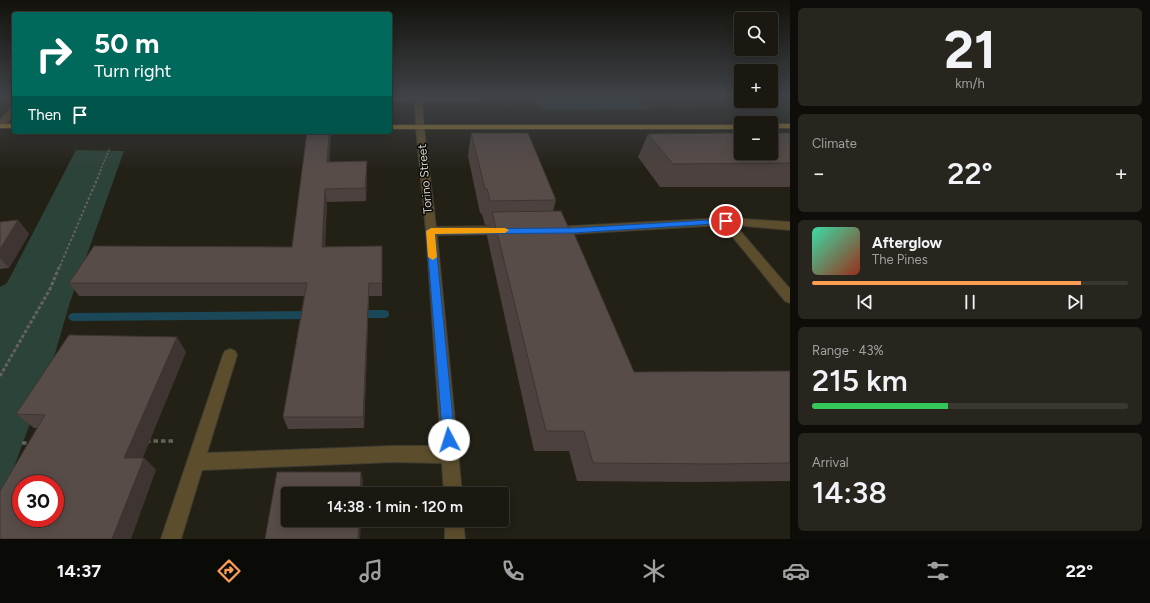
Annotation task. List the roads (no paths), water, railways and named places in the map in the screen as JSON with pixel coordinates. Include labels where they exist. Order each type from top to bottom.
[{"type":"main road","points":[[0,126],[12,126]]},
{"type":"main road","points":[[392,127],[734,126]]},
{"type":"main road","points":[[778,126],[790,126]]},
{"type":"street","name":"Torino Street","points":[[420,120],[431,231],[452,487]]},
{"type":"street","points":[[726,221],[790,298]]},
{"type":"street","points":[[546,230],[574,230],[726,221],[790,226]]},
{"type":"street","points":[[431,231],[515,230]]},
{"type":"street","points":[[171,539],[230,355]]},
{"type":"street","points":[[196,462],[393,454],[450,455]]},
{"type":"street","points":[[454,527],[455,539]]},
{"type":"waterway","points":[[356,314],[384,314]]},
{"type":"waterway","points":[[74,317],[314,315]]}]
